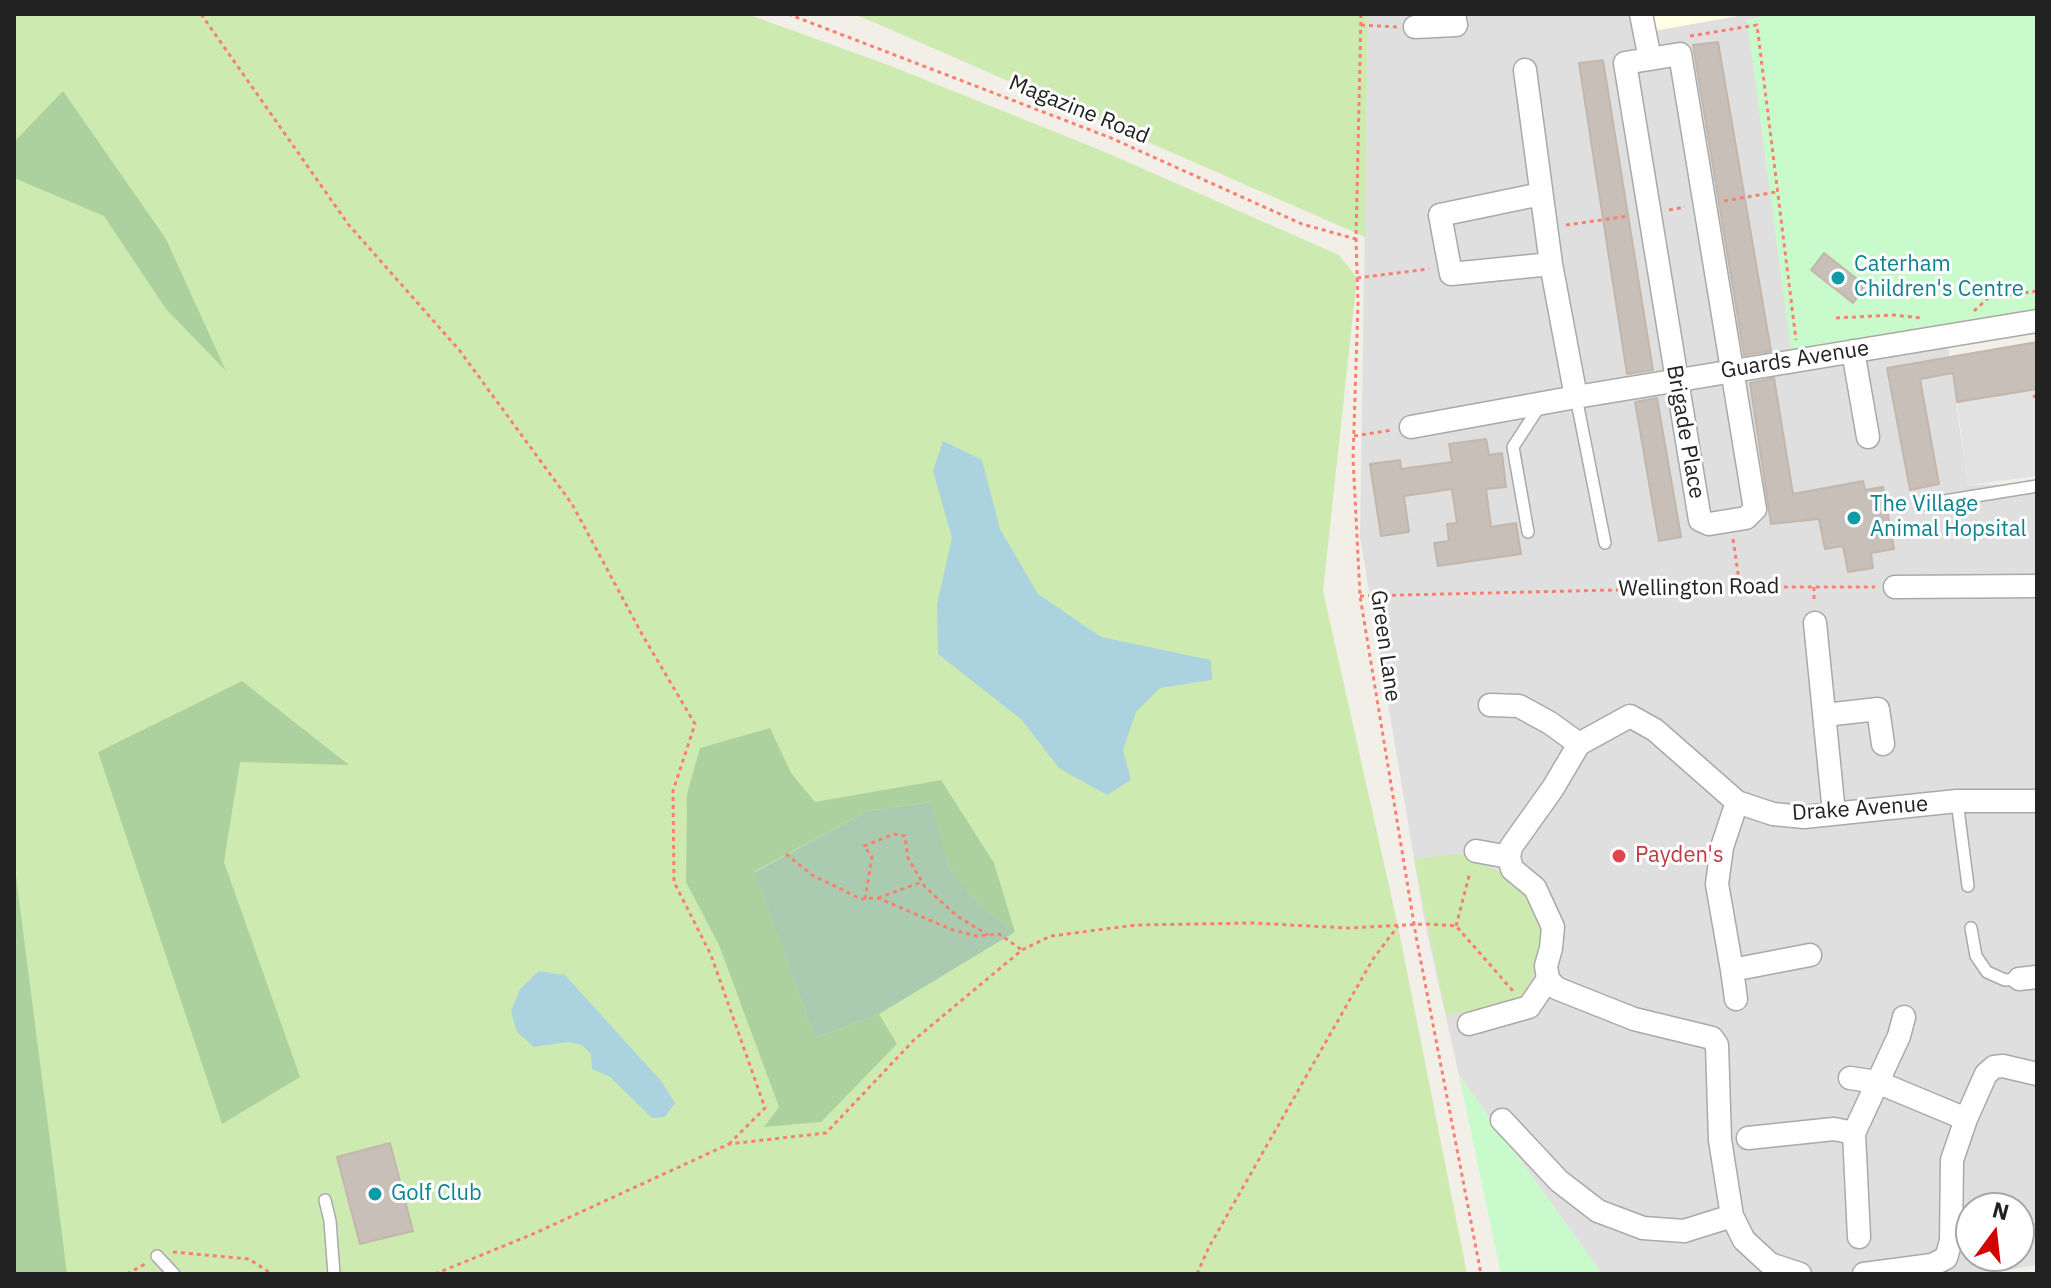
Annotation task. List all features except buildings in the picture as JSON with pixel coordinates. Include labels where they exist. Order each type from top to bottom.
[{"type":"street","points":[[1415,27],[1456,25],[1454,14]]},
{"type":"street","points":[[1641,14],[1650,59]]},
{"type":"street","name":"Brigade Place","points":[[1680,54],[1755,509],[1746,518],[1730,522],[1709,524],[1700,520],[1625,63],[1650,59],[1680,54]]},
{"type":"street","points":[[1525,70],[1551,264],[1576,397]]},
{"type":"street","points":[[1541,194],[1440,215],[1451,274],[1551,264]]},
{"type":"street","name":"Guards Avenue","points":[[1411,427],[2037,321]]},
{"type":"street","points":[[1853,351],[1868,437]]},
{"type":"street","points":[[1895,587],[2037,586]]},
{"type":"street","points":[[1815,623],[1834,813]]},
{"type":"street","points":[[1490,705],[1519,706],[1579,744],[1553,788],[1511,847],[1509,857],[1512,869],[1535,888],[1553,927],[1546,966],[1548,979],[1556,988],[1634,1019],[1712,1038],[1717,1045],[1720,1140],[1732,1216],[1744,1240],[1770,1264],[1800,1274]]},
{"type":"street","points":[[1825,715],[1878,709],[1883,744]]},
{"type":"street","name":"Drake Avenue","points":[[1579,744],[1630,716],[1655,730],[1737,802],[1773,814],[1804,817],[1957,801],[2037,801]]},
{"type":"street","points":[[1736,999],[1717,884],[1722,847],[1737,802]]},
{"type":"street","points":[[1478,852],[1509,857]]},
{"type":"street","points":[[1732,970],[1810,955]]},
{"type":"street","points":[[1469,1024],[1529,1007],[1548,979]]},
{"type":"street","points":[[1859,1237],[1854,1133],[1899,1036],[1904,1017]]},
{"type":"street","points":[[1864,1274],[1932,1265],[1946,1258],[1951,1241],[1952,1160],[1986,1074],[1994,1067],[2003,1066],[2037,1074]]},
{"type":"street","points":[[1850,1078],[1877,1082],[1966,1119]]},
{"type":"street","points":[[1502,1120],[1559,1181],[1598,1211],[1643,1228],[1684,1231],[1732,1216]]},
{"type":"street","points":[[1748,1138],[1834,1129],[1854,1133]]},
{"type":"lane","points":[[1576,397],[1605,543]]},
{"type":"lane","points":[[1528,532],[1513,447],[1541,403]]},
{"type":"lane","points":[[1920,505],[2037,486]]},
{"type":"lane","points":[[1957,801],[1968,886]]},
{"type":"lane","points":[[1971,928],[1976,956],[1987,972],[2005,980],[2028,978]]},
{"type":"lane","points":[[325,1200],[330,1221],[334,1274]]},
{"type":"lane","points":[[157,1256],[174,1274]]},
{"type":"path","points":[[201,14],[348,224],[460,351],[572,504],[643,636],[695,724],[673,791],[674,882],[711,955],[765,1108],[729,1144]]},
{"type":"path","name":"Magazine Road","points":[[788,14],[1111,138],[1302,224],[1356,239]]},
{"type":"path","name":"Green Lane","points":[[1361,14],[1354,436],[1360,596],[1414,925],[1481,1274]]},
{"type":"path","points":[[1361,25],[1415,27]]},
{"type":"path","points":[[1678,38],[1757,25],[1799,359]]},
{"type":"path","points":[[1357,278],[1449,267]]},
{"type":"path","points":[[1969,315],[1988,298],[2037,291]]},
{"type":"path","points":[[1836,318],[1893,315],[1921,319]]},
{"type":"path","points":[[1354,436],[1411,427]]},
{"type":"path","points":[[1730,522],[1740,587]]},
{"type":"path","name":"Wellington Road","points":[[1360,596],[1740,587],[1895,587]]},
{"type":"path","points":[[865,899],[872,857],[864,846],[894,834],[905,836],[908,858],[922,882],[957,916],[988,935]]},
{"type":"path","points":[[1456,926],[1468,874],[1478,852]]},
{"type":"path","points":[[786,854],[812,875],[865,899],[878,898],[922,882]]},
{"type":"path","points":[[878,898],[953,930],[977,936],[999,934],[1022,950]]},
{"type":"path","points":[[435,1274],[533,1234],[729,1144],[826,1133],[914,1040],[1022,950],[1051,936],[1136,925],[1456,926],[1529,1007]]},
{"type":"path","points":[[1197,1274],[1209,1247],[1373,959],[1398,926]]},
{"type":"path","points":[[127,1274],[165,1251],[249,1259],[272,1274]]},
{"type":"shaded area","points":[[1368,14],[2037,14],[1945,327],[1968,485],[2037,484],[2037,1265],[2035,1192],[1955,1192],[1955,1272],[1995,1272],[1602,1274],[1459,1075],[1425,924],[1360,537]]},
{"type":"shaded area","points":[[1652,14],[1749,14],[1654,31]]},
{"type":"shaded area","points":[[2036,389],[2037,476],[1968,485],[1957,402]]},
{"type":"shaded area","points":[[930,802],[949,867],[979,905],[1015,932],[879,1014],[815,1038],[755,872],[867,811]]},
{"type":"green space","points":[[14,14],[747,14],[891,66],[1105,152],[1339,255],[1357,278],[1323,591],[1398,926],[1467,1274],[14,1274]]},
{"type":"green space","points":[[852,14],[1368,14],[1365,237],[871,21]]},
{"type":"green space","points":[[1770,14],[2037,14],[2037,310],[1791,351],[1747,20]]},
{"type":"green space","points":[[63,91],[166,239],[226,371],[166,309],[104,216],[14,178],[14,142]]},
{"type":"green space","points":[[242,681],[349,765],[240,762],[224,862],[300,1077],[222,1124],[98,752]]},
{"type":"green space","points":[[770,728],[791,773],[815,802],[941,780],[994,863],[1015,932],[979,905],[949,867],[929,802],[867,811],[755,871],[815,1038],[879,1014],[897,1044],[821,1122],[764,1127],[779,1107],[719,945],[686,882],[687,794],[700,748]]},
{"type":"green space","points":[[1465,853],[1507,877],[1529,894],[1544,930],[1538,963],[1525,996],[1514,1002],[1446,1015],[1414,859]]},
{"type":"green space","points":[[14,861],[56,1187],[67,1274],[14,1274]]},
{"type":"green space","points":[[1459,1075],[1602,1274],[1501,1274]]},
{"type":"water","points":[[943,441],[982,460],[1000,529],[1038,594],[1101,637],[1211,660],[1212,680],[1160,688],[1136,712],[1123,750],[1131,780],[1107,795],[1059,768],[1022,720],[938,654],[937,604],[952,538],[933,471]]},
{"type":"water","points":[[539,971],[565,975],[661,1081],[675,1103],[665,1117],[652,1118],[610,1077],[592,1069],[591,1054],[582,1045],[568,1042],[534,1047],[517,1032],[511,1011],[520,989]]},
{"type":"place","name":"Caterham Children's Centre","points":[[1838,278]]},
{"type":"place","name":"The Village Animal Hopsital","points":[[1854,518]]},
{"type":"place","name":"Payden's","points":[[1619,856]]},
{"type":"place","name":"Golf Club","points":[[375,1194]]}]
